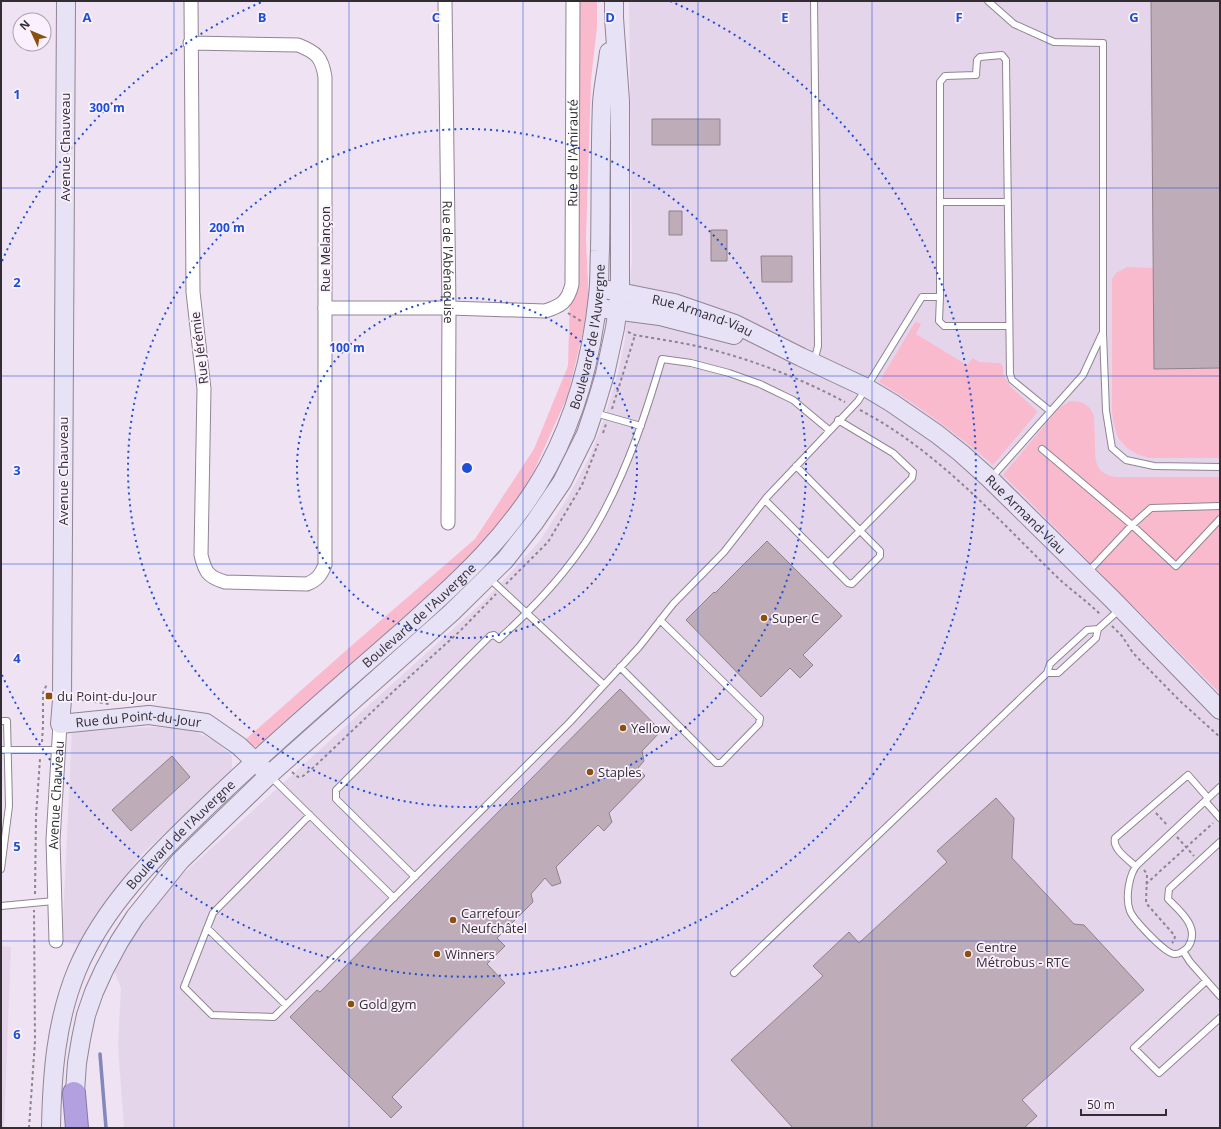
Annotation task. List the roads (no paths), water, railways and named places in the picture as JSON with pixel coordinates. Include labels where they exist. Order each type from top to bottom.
[{"type":"highway","points":[[74,1093],[77,1128]]},
{"type":"main road","name":"Avenue Chauveau","points":[[60,724],[62,692],[66,1]]},
{"type":"main road","name":"Boulevard de l'Auvergne","points":[[51,1128],[52,1078],[61,1019],[68,995],[77,970],[98,929],[121,896],[154,857],[254,762],[438,600],[491,548],[515,519],[533,493],[563,436],[584,376],[597,308],[599,288],[602,100],[614,9]]},
{"type":"main road","name":"Boulevard de l'Auvergne","points":[[74,1128],[74,1093],[81,1039],[86,1015],[104,970],[119,942],[143,906],[180,862],[269,775],[452,613],[505,560],[534,523],[562,482],[586,434],[605,374],[618,311],[620,292],[620,101],[614,9]]},
{"type":"main road","name":"Rue Armand-Viau","points":[[599,288],[674,303],[735,324],[867,388],[892,403],[949,443],[990,479],[1121,608],[1220,710]]},
{"type":"main road","name":"Rue Armand-Viau","points":[[597,308],[660,316],[730,334],[807,360]]},
{"type":"main road","name":"Rue du Point-du-Jour","points":[[60,724],[149,715],[206,723],[239,746],[269,775]]},
{"type":"street","name":"Rue Jérémie","points":[[190,1],[192,292],[204,389],[201,555],[203,565],[208,574],[215,579],[225,582],[307,584],[315,581],[322,574]]},
{"type":"street","name":"Rue de l'Abénaquise","points":[[445,1],[449,308],[448,523]]},
{"type":"street","name":"Rue de l'Amirauté","points":[[449,308],[545,311],[562,303],[570,294],[572,284],[573,1]]},
{"type":"street","name":"Rue Melançon","points":[[190,43],[298,45],[310,49],[318,56],[323,65],[325,77],[325,565],[322,574]]},
{"type":"street","points":[[325,308],[449,308]]},
{"type":"street","name":"Avenue Chauveau","points":[[56,941],[53,840],[60,724]]},
{"type":"lane","points":[[807,360],[818,346],[814,1]]},
{"type":"lane","points":[[988,1],[1014,24],[1054,42],[1104,43],[1103,333],[1106,411],[1112,448],[1126,460],[1154,466],[1220,467]]},
{"type":"lane","points":[[1009,326],[944,326],[939,321],[940,82],[945,76],[976,75],[977,60],[980,57],[1002,55],[1006,60],[1010,374],[1012,380],[1050,411]]},
{"type":"lane","points":[[940,202],[1008,202]]},
{"type":"lane","points":[[310,815],[213,913],[184,987],[212,1015],[274,1017],[570,722],[639,647],[673,604],[724,552],[764,500],[838,420],[858,401],[922,296],[940,297]]},
{"type":"lane","points":[[990,479],[1083,374],[1103,333]]},
{"type":"lane","points":[[415,877],[336,799],[336,790],[490,636],[494,635],[499,638],[527,613],[557,580],[579,552],[601,517],[619,481],[641,426],[662,359],[692,363],[729,373],[760,384],[793,400],[829,430]]},
{"type":"lane","points":[[593,413],[641,426]]},
{"type":"lane","points":[[828,564],[912,478],[913,472],[893,453],[838,420]]},
{"type":"lane","points":[[1042,449],[1132,525],[1176,566],[1220,519]]},
{"type":"lane","points":[[764,500],[848,583],[852,584],[880,556],[880,551],[796,466]]},
{"type":"lane","points":[[1086,574],[1150,508],[1220,506]]},
{"type":"lane","points":[[488,577],[604,685]]},
{"type":"lane","points":[[1047,673],[1058,673],[1096,638],[1098,630],[1121,608]]},
{"type":"lane","points":[[620,667],[716,763],[721,763],[759,724],[760,718],[660,620]]},
{"type":"lane","points":[[734,973],[1047,673],[1050,664],[1087,630],[1098,630]]},
{"type":"lane","points":[[1,721],[7,721],[4,749],[9,810],[1,869]]},
{"type":"lane","points":[[4,749],[58,750]]},
{"type":"lane","points":[[269,775],[394,898]]},
{"type":"lane","points":[[1135,866],[1116,848],[1114,842],[1115,838],[1188,775],[1220,818]]},
{"type":"lane","points":[[1220,787],[1135,866],[1130,877],[1130,911],[1168,953],[1175,954],[1187,948],[1191,940],[1192,927],[1188,920],[1168,899],[1169,889],[1220,842]]},
{"type":"lane","points":[[1,810],[9,810]]},
{"type":"lane","points":[[1,906],[54,901]]},
{"type":"lane","points":[[207,928],[286,1005]]},
{"type":"lane","points":[[1183,951],[1206,981],[1220,996]]},
{"type":"lane","points":[[1206,981],[1134,1048],[1159,1073],[1220,1018]]},
{"type":"waterway","points":[[100,1054],[106,1128]]},
{"type":"place","name":"Super C","points":[[764,618]]},
{"type":"place","name":"du Point-du-Jour","points":[[49,696]]},
{"type":"place","name":"Yellow","points":[[623,728]]},
{"type":"place","name":"Staples","points":[[590,772]]},
{"type":"place","name":"Carrefour Neufchâtel","points":[[453,920]]},
{"type":"place","name":"Winners","points":[[437,954]]},
{"type":"place","name":"Centre Métrobus - RTC","points":[[968,954]]},
{"type":"place","name":"Gold gym","points":[[351,1004]]}]
